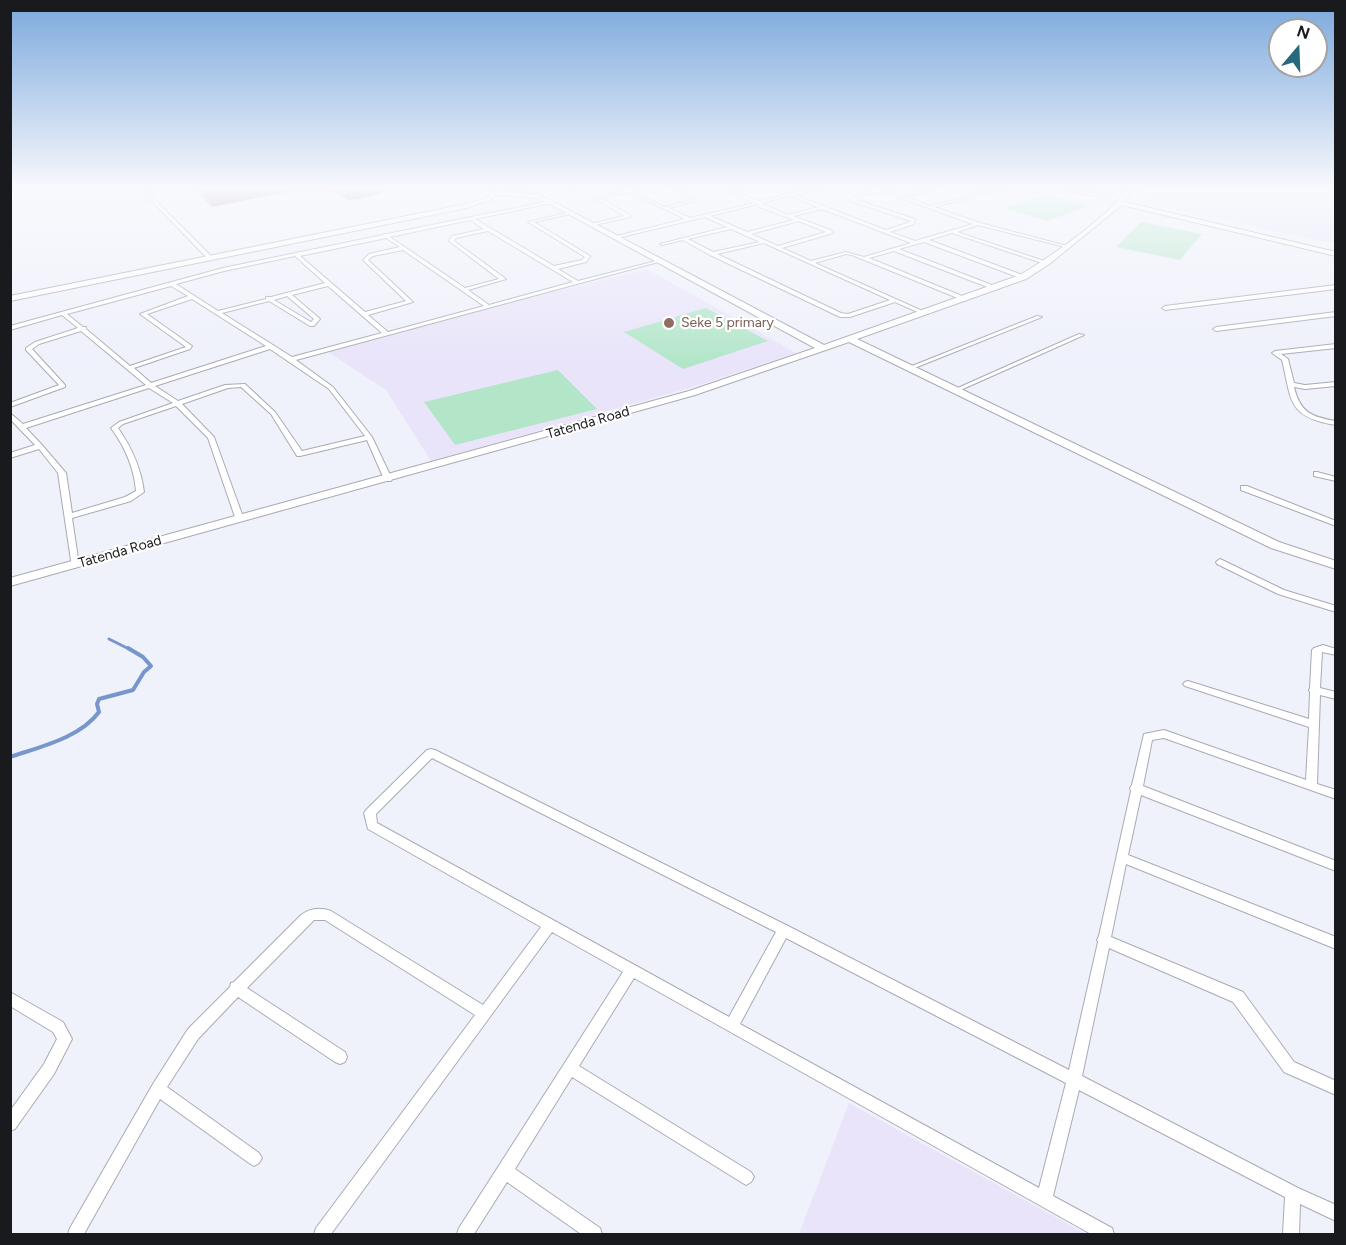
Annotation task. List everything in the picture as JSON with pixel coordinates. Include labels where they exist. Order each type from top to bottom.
[{"type":"street","points":[[198,246],[210,258]]},
{"type":"street","points":[[10,299],[269,246]]},
{"type":"street","points":[[10,328],[172,284],[332,246]]},
{"type":"street","points":[[400,246],[487,306]]},
{"type":"street","points":[[458,246],[503,279],[464,290]]},
{"type":"street","points":[[518,246],[578,283]]},
{"type":"street","points":[[554,268],[584,261],[588,257],[570,246]]},
{"type":"street","points":[[631,246],[823,348]]},
{"type":"street","points":[[697,246],[840,315],[848,316],[893,301]]},
{"type":"street","points":[[712,254],[746,246]]},
{"type":"street","points":[[773,246],[924,313]]},
{"type":"street","points":[[777,248],[783,246]]},
{"type":"street","points":[[865,258],[905,246]]},
{"type":"street","points":[[940,246],[1023,277]]},
{"type":"street","points":[[995,246],[1045,263]]},
{"type":"street","name":"Tatenda Road","points":[[10,582],[75,566],[239,517],[388,479],[692,393],[1023,277],[1065,246]]},
{"type":"street","points":[[1302,246],[1335,254]]},
{"type":"street","points":[[365,315],[410,302],[365,260],[371,255],[403,248]]},
{"type":"street","points":[[894,249],[995,288]]},
{"type":"street","points":[[809,263],[846,253],[865,258],[965,299]]},
{"type":"street","points":[[294,254],[386,333]]},
{"type":"street","points":[[291,359],[660,261]]},
{"type":"street","points":[[172,284],[291,359],[331,388],[369,437],[388,479]]},
{"type":"street","points":[[216,313],[328,284]]},
{"type":"street","points":[[1165,308],[1335,287]]},
{"type":"street","points":[[267,298],[312,325],[315,323],[317,319],[288,294]]},
{"type":"street","points":[[129,368],[188,348],[189,346],[143,314],[191,297]]},
{"type":"street","points":[[64,314],[84,328],[150,386],[176,402],[211,437],[239,517]]},
{"type":"street","points":[[1216,329],[1335,314]]},
{"type":"street","points":[[910,368],[1040,317]]},
{"type":"street","points":[[10,405],[63,386],[28,349],[37,343],[84,328]]},
{"type":"street","points":[[954,391],[1081,335]]},
{"type":"street","points":[[850,339],[1275,544],[1335,565]]},
{"type":"street","points":[[1335,346],[1275,353],[1285,359],[1292,385],[1293,401],[1299,410],[1316,419],[1335,423]]},
{"type":"street","points":[[22,427],[269,347]]},
{"type":"street","points":[[1292,385],[1312,387],[1335,384]]},
{"type":"street","points":[[69,516],[128,499],[140,492],[140,478],[128,445],[114,428],[121,423],[176,402],[227,386],[243,385],[273,413],[300,454],[369,437]]},
{"type":"street","points":[[10,415],[62,473],[75,566]]},
{"type":"street","points":[[10,456],[40,446]]},
{"type":"street","points":[[1317,474],[1335,478]]},
{"type":"street","points":[[1244,488],[1335,524]]},
{"type":"street","points":[[1220,562],[1281,592],[1335,609]]},
{"type":"street","points":[[1311,787],[1317,650],[1323,648],[1335,651]]},
{"type":"street","points":[[1188,684],[1312,724]]},
{"type":"street","points":[[1314,690],[1335,696]]},
{"type":"street","points":[[1044,1200],[1074,1080],[1135,788],[1148,737],[1164,734],[1335,795]]},
{"type":"street","points":[[1106,1234],[372,826],[370,813],[431,753],[784,930],[1335,1213]]},
{"type":"street","points":[[1135,788],[1335,866]]},
{"type":"street","points":[[1121,857],[1335,943]]},
{"type":"street","points":[[76,1234],[158,1089],[193,1034],[305,919],[320,913],[327,915],[484,1012]]},
{"type":"street","points":[[322,1234],[550,925]]},
{"type":"street","points":[[732,1025],[784,930]]},
{"type":"street","points":[[1103,940],[1238,997],[1289,1067],[1335,1088]]},
{"type":"street","points":[[465,1234],[632,970]]},
{"type":"street","points":[[236,988],[340,1058]]},
{"type":"street","points":[[10,998],[58,1027],[65,1039],[49,1070],[10,1124]]},
{"type":"street","points":[[570,1068],[746,1177]]},
{"type":"street","points":[[158,1089],[254,1158]]},
{"type":"street","points":[[505,1171],[594,1234]]},
{"type":"street","points":[[1291,1234],[1293,1193]]},
{"type":"shaded area","points":[[647,269],[796,353],[696,386],[431,461],[386,390],[328,352],[549,293]]},
{"type":"shaded area","points":[[849,1103],[1086,1234],[799,1234]]},
{"type":"green space","points":[[1117,246],[1192,246],[1180,260]]},
{"type":"green space","points":[[706,308],[768,341],[683,369],[624,332]]},
{"type":"green space","points":[[558,370],[597,409],[455,445],[424,402]]},
{"type":"waterway","points":[[109,639],[131,650]]},
{"type":"waterway","points":[[10,757],[70,735],[81,729],[99,712],[97,704],[99,699],[133,690],[144,672],[151,666],[143,657],[128,648]]},
{"type":"place","name":"Seke 5 primary","points":[[669,323]]}]
